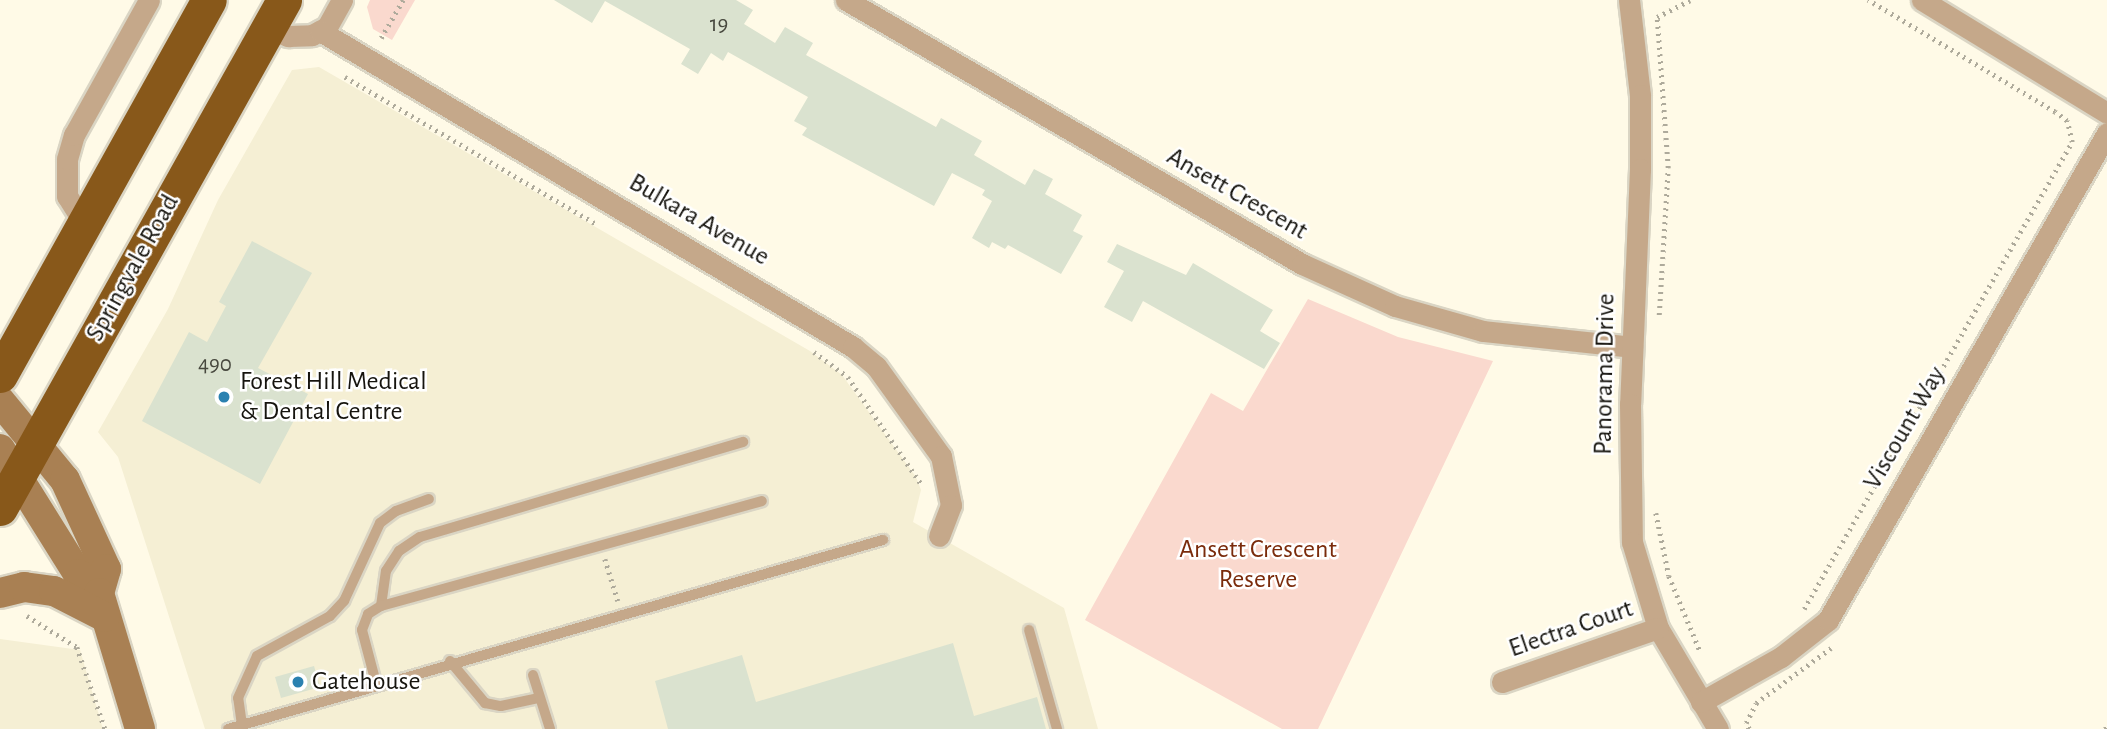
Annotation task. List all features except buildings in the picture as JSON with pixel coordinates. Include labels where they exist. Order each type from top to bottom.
[{"type":"highway","points":[[0,375],[209,0]]},
{"type":"highway","name":"Springvale Road","points":[[0,508],[9,461],[36,441],[276,14]]},
{"type":"main road","points":[[0,401],[36,441],[65,480],[106,569],[102,605]]},
{"type":"main road","points":[[9,461],[78,574],[102,605],[140,729]]},
{"type":"main road","points":[[9,602],[24,587],[54,591],[102,605]]},
{"type":"street","points":[[84,223],[67,196],[66,159],[74,135],[149,0]]},
{"type":"street","points":[[320,32],[342,0]]},
{"type":"street","name":"Ansett Crescent","points":[[846,0],[1302,264],[1395,306],[1483,331],[1632,347]]},
{"type":"street","name":"Panorama Drive","points":[[1629,0],[1640,107],[1632,347],[1632,542],[1658,628],[1718,729]]},
{"type":"street","points":[[1922,0],[2107,113]]},
{"type":"street","name":"Springvale Road","points":[[276,14],[299,37],[320,32]]},
{"type":"street","name":"Bulkara Avenue","points":[[320,32],[853,347],[876,366],[941,456],[951,505],[939,536]]},
{"type":"street","name":"Viscount Way","points":[[1701,702],[1781,657],[1828,620],[2107,133]]},
{"type":"street","name":"Electra Court","points":[[1502,682],[1658,628]]},
{"type":"lane","points":[[381,606],[386,571],[399,551],[420,537],[743,442]]},
{"type":"lane","points":[[242,725],[238,698],[257,656],[330,616],[344,601],[380,523],[396,511],[429,499]]},
{"type":"lane","points":[[376,683],[362,630],[368,614],[381,606],[762,500]]},
{"type":"lane","points":[[228,729],[450,661],[883,540]]},
{"type":"lane","points":[[1029,630],[1057,729]]},
{"type":"lane","points":[[450,661],[485,703],[501,706],[539,698]]},
{"type":"lane","points":[[533,675],[550,729]]},
{"type":"path","points":[[382,38],[403,0]]},
{"type":"path","points":[[1658,323],[1668,168],[1657,17],[1690,0]]},
{"type":"path","points":[[1796,618],[2072,142],[2073,131],[2061,117],[1868,0]]},
{"type":"path","points":[[345,77],[606,229]]},
{"type":"path","points":[[808,348],[848,377],[925,491]]},
{"type":"path","points":[[1654,502],[1669,576],[1702,657]]},
{"type":"path","points":[[600,545],[622,613]]},
{"type":"path","points":[[9,602],[77,647],[105,729]]},
{"type":"shaded area","points":[[319,67],[810,351],[842,375],[916,477],[921,490],[913,522],[1064,608],[1098,729],[205,729],[118,457],[98,432],[168,309],[218,200],[292,70]]},
{"type":"shaded area","points":[[0,639],[80,650],[103,729],[0,729]]},
{"type":"green space","points":[[370,0],[415,0],[392,40],[373,29],[367,7]]},
{"type":"green space","name":"Ansett Crescent Reserve","points":[[1308,299],[1398,337],[1493,361],[1318,729],[1282,729],[1085,620],[1211,393],[1243,411]]},
{"type":"place","name":"Forest Hill Medical & Dental Centre","points":[[224,397]]},
{"type":"place","name":"Gatehouse","points":[[298,682]]}]
